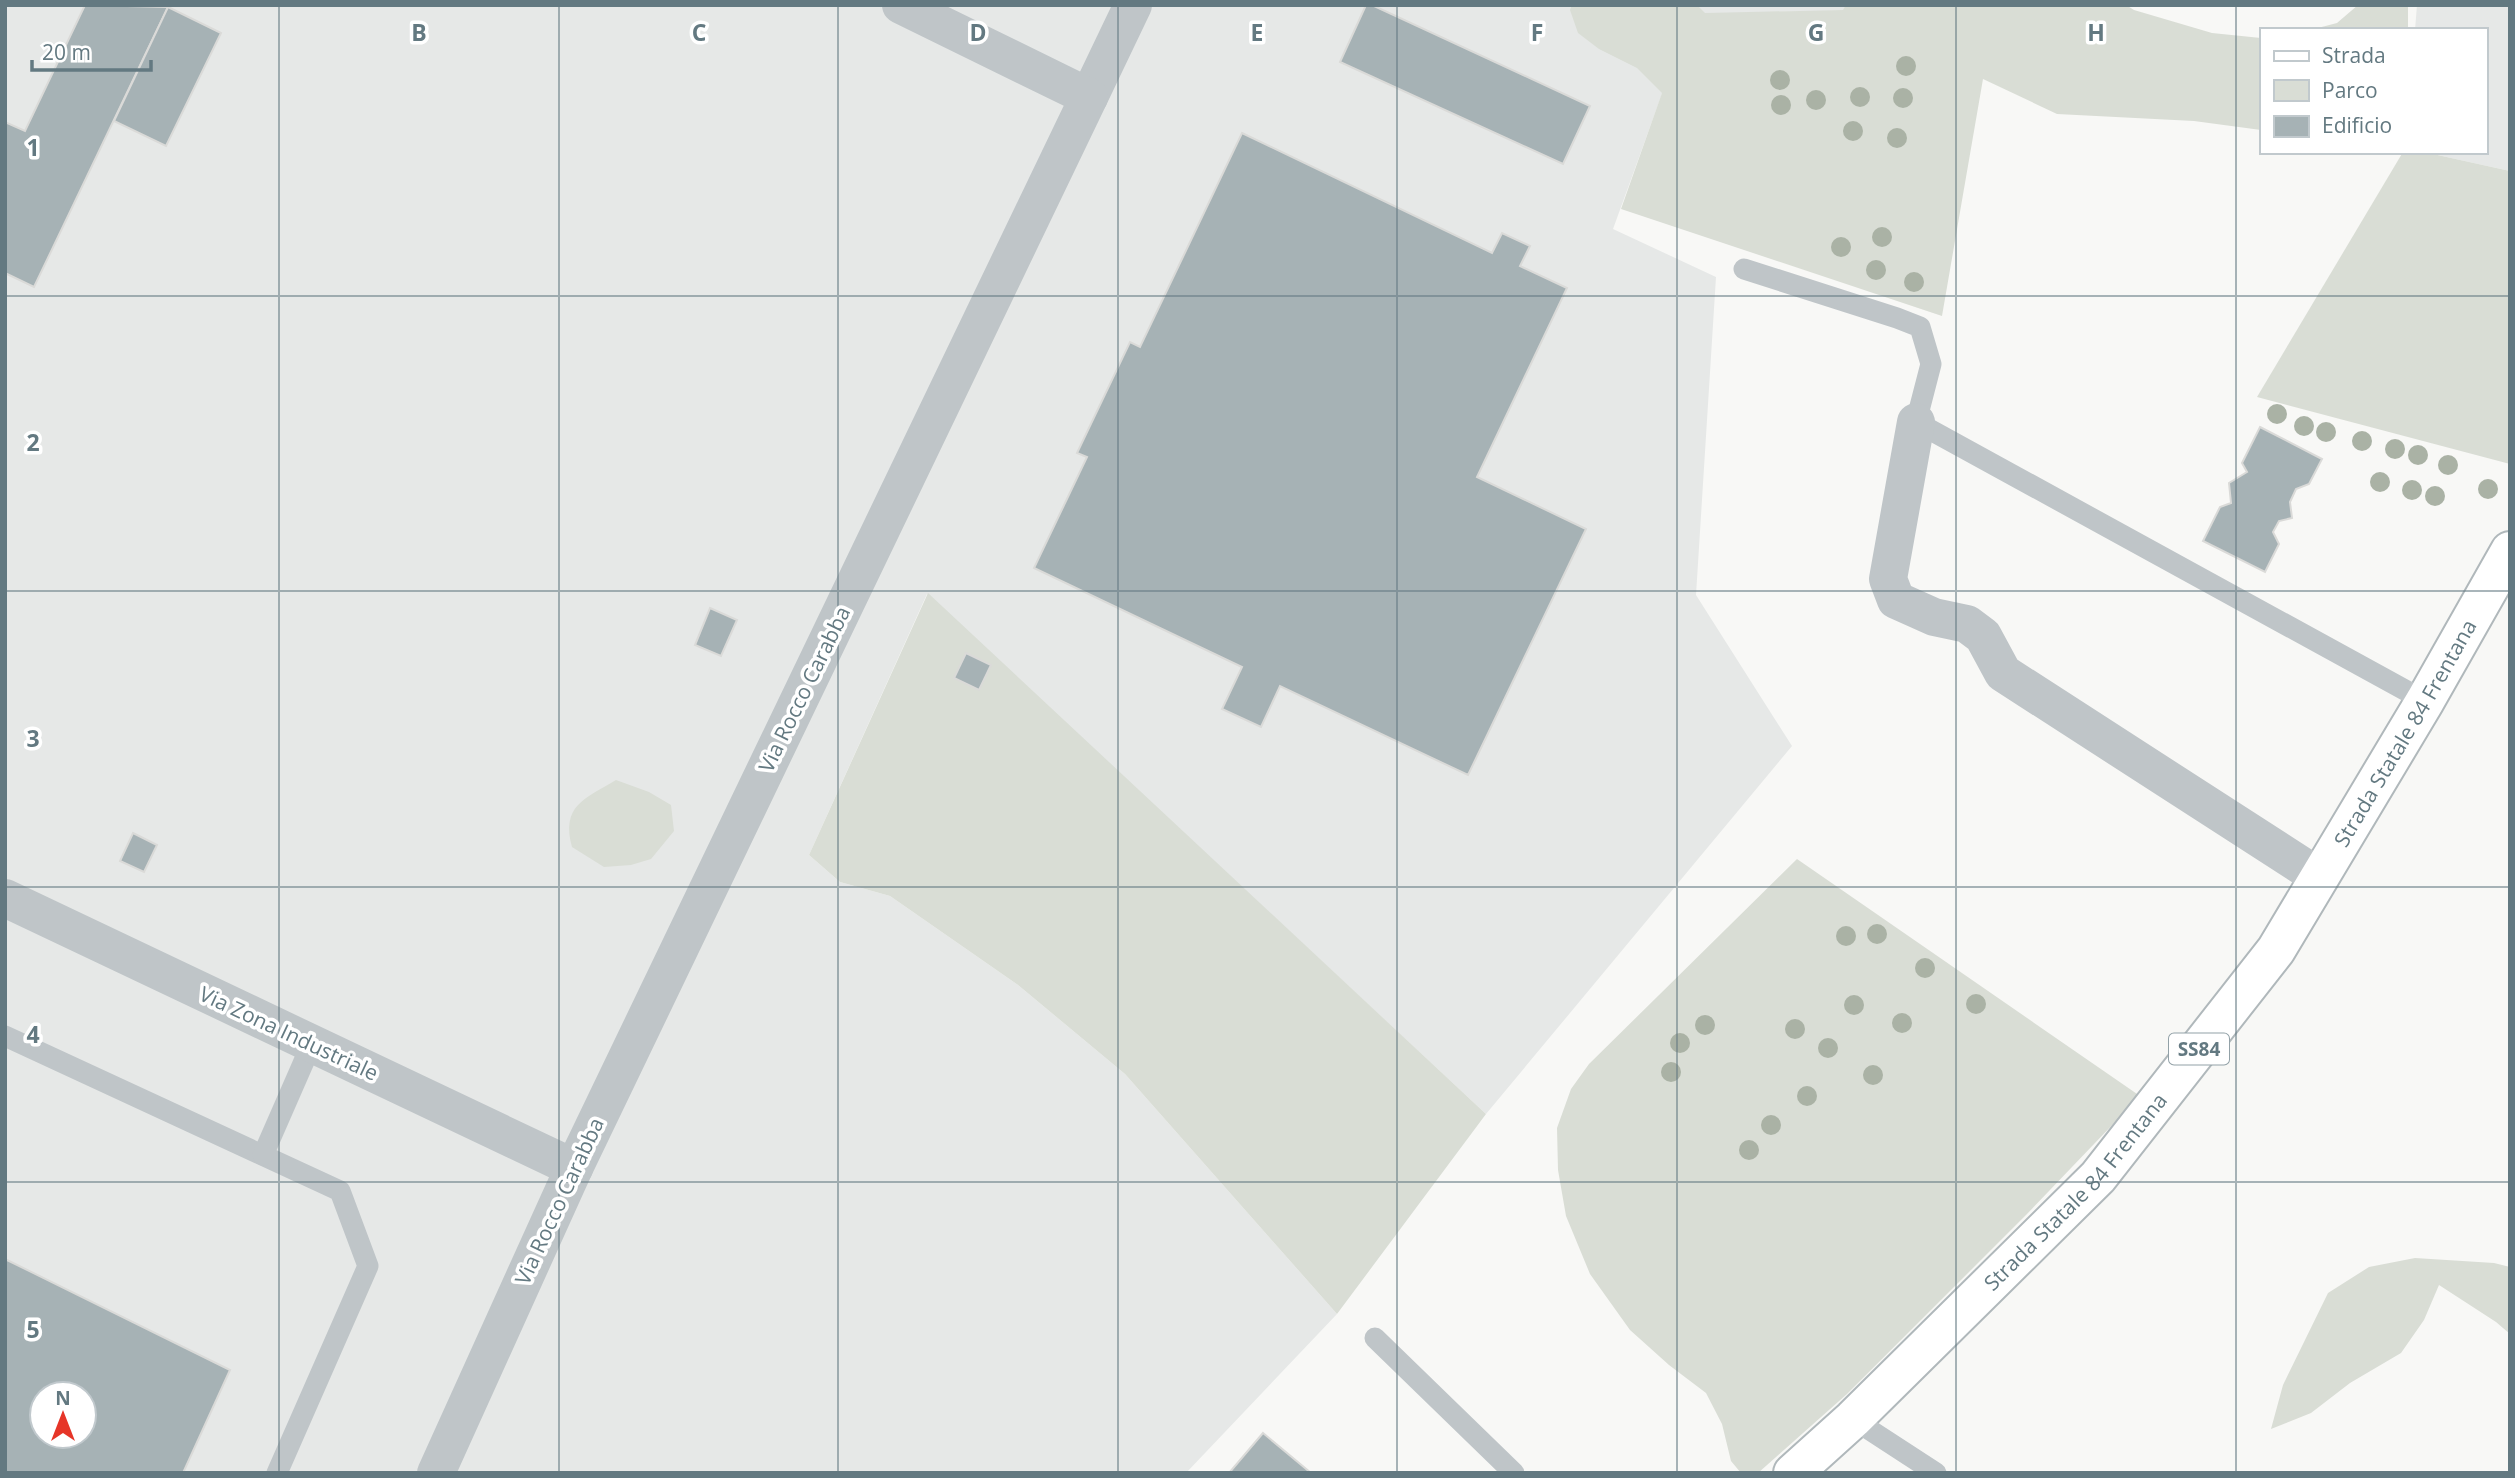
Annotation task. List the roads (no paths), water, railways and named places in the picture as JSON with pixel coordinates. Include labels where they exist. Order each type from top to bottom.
[{"type":"main road","name":"Strada Statale 84 Frentana","points":[[1793,1473],[1853,1419],[2098,1177],[2276,950],[2425,701],[2510,551]]},
{"type":"street","points":[[901,5],[1089,97],[1133,5]]},
{"type":"street","name":"Via Rocco Carabba","points":[[436,1473],[573,1167],[1089,97]]},
{"type":"street","points":[[1916,422],[1888,579],[1896,600],[1934,617],[1968,624],[1983,636],[2003,673],[2319,877]]},
{"type":"street","name":"Via Zona Industriale","points":[[5,898],[573,1167]]},
{"type":"lane","points":[[1744,269],[1920,327],[1931,364],[1916,422],[2425,701]]},
{"type":"lane","points":[[5,1036],[340,1191],[368,1266],[276,1473]]},
{"type":"lane","points":[[263,1155],[312,1043]]},
{"type":"lane","points":[[1375,1338],[1514,1473]]},
{"type":"lane","points":[[1853,1419],[1936,1473]]}]
